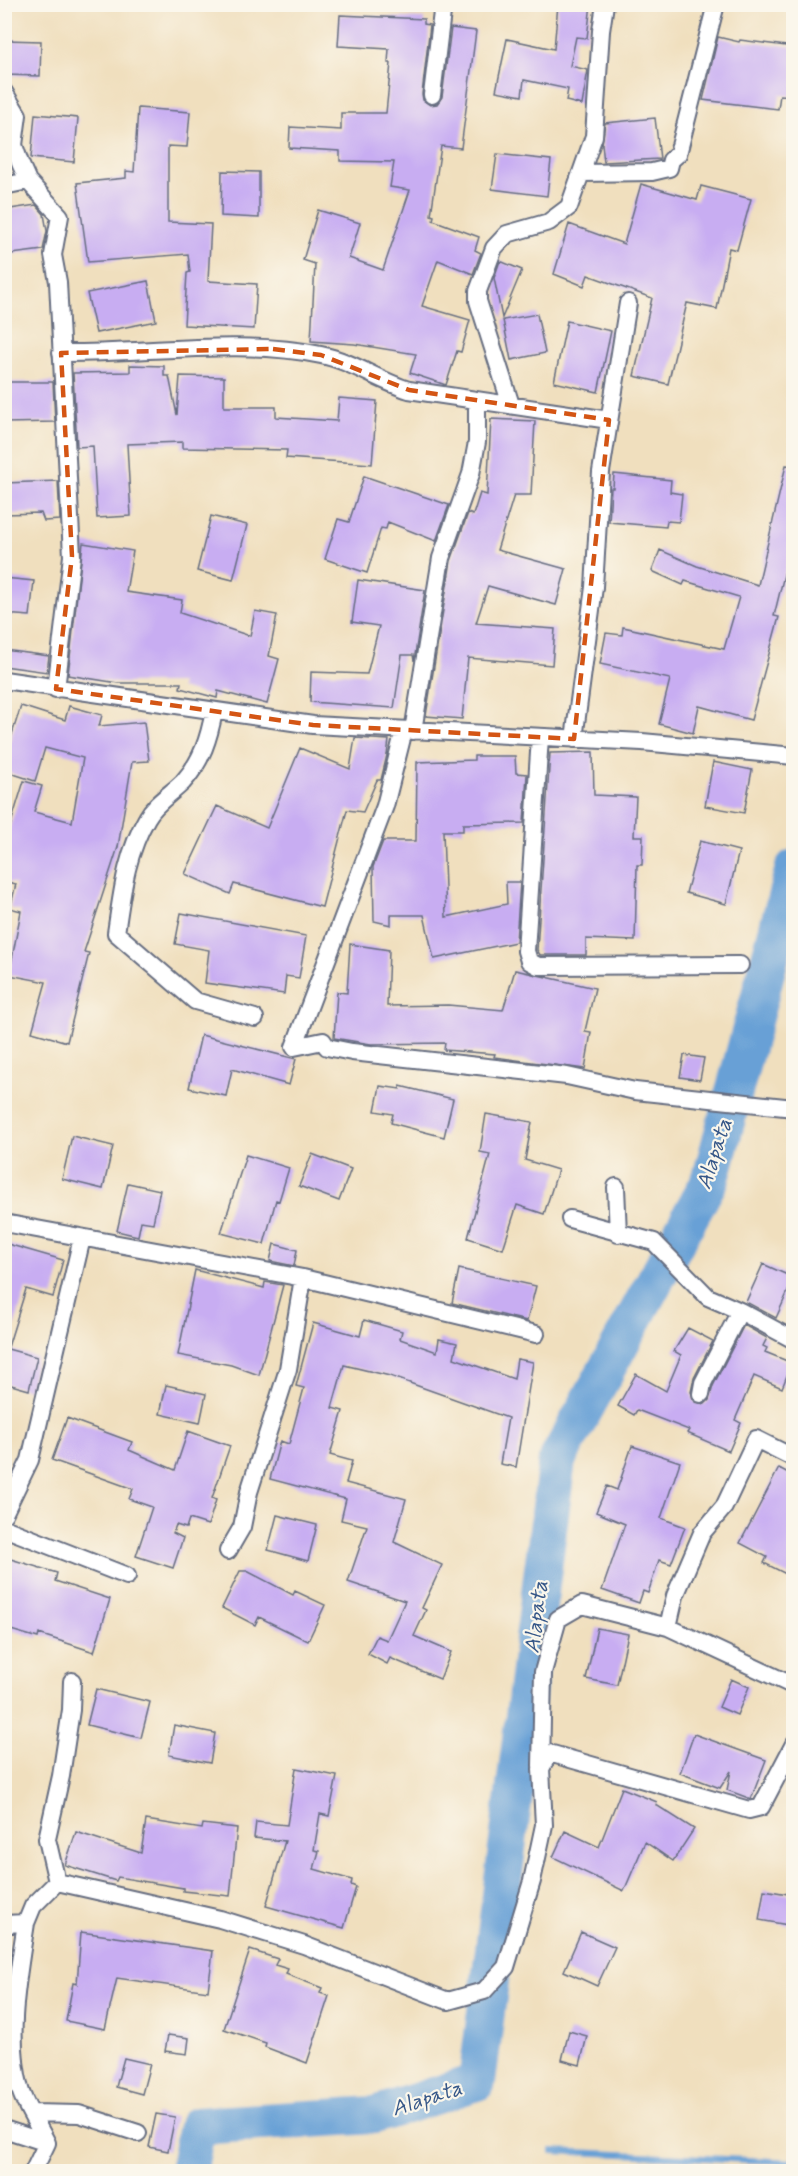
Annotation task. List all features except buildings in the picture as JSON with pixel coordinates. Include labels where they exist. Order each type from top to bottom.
[{"type":"street","points":[[432,95],[443,4]]},
{"type":"street","points":[[511,405],[478,301],[478,291],[494,248],[507,234],[558,218],[569,207],[594,136],[605,4]]},
{"type":"street","points":[[581,173],[652,172],[669,168],[671,160],[678,154],[716,4]]},
{"type":"street","points":[[4,92],[18,115],[14,145],[28,181],[60,216],[53,255],[58,282],[72,556],[56,689]]},
{"type":"street","points":[[4,186],[28,181]]},
{"type":"street","points":[[574,739],[594,587],[601,472],[628,303]]},
{"type":"street","points":[[61,353],[273,349],[321,355],[350,364],[389,384],[410,390],[609,420]]},
{"type":"street","points":[[477,400],[477,442],[471,474],[441,558],[408,730],[385,806],[294,1047],[323,1041],[327,1047],[352,1052],[567,1076],[635,1091],[794,1108]]},
{"type":"street","points":[[4,680],[313,725],[642,742],[794,756]]},
{"type":"street","points":[[214,711],[209,740],[199,760],[182,782],[147,817],[125,870],[116,933],[195,1001],[255,1018]]},
{"type":"street","points":[[540,737],[526,951],[529,961],[538,966],[740,965]]},
{"type":"street","points":[[616,1187],[618,1234]]},
{"type":"street","points":[[570,1219],[654,1242],[708,1297],[794,1340]]},
{"type":"street","points":[[4,1223],[303,1278],[536,1334]]},
{"type":"street","points":[[4,1514],[30,1460],[82,1238]]},
{"type":"street","points":[[228,1551],[242,1527],[249,1492],[288,1369],[303,1278]]},
{"type":"street","points":[[701,1394],[704,1383],[740,1311]]},
{"type":"street","points":[[668,1627],[675,1596],[702,1533],[724,1507],[756,1439],[794,1458]]},
{"type":"street","points":[[4,1528],[127,1576]]},
{"type":"street","points":[[57,1882],[220,1919],[304,1945],[448,2001],[483,1991],[506,1967],[532,1881],[544,1825],[541,1768],[543,1672],[558,1619],[582,1605],[668,1627],[794,1686]]},
{"type":"street","points":[[57,1882],[47,1839],[61,1776],[71,1710],[72,1681]]},
{"type":"street","points":[[541,1768],[549,1753],[566,1756],[749,1810],[762,1807],[794,1744]]},
{"type":"street","points":[[47,2143],[20,2090],[16,2051],[15,1998],[26,1923],[33,1906],[57,1882]]},
{"type":"street","points":[[4,1924],[26,1923]]},
{"type":"street","points":[[32,2113],[79,2114],[138,2133]]},
{"type":"street","points":[[4,2129],[47,2143]]},
{"type":"street","points":[[33,2172],[47,2143]]},
{"type":"highlighted area","points":[[273,349],[321,355],[409,390],[609,420],[574,739],[313,725],[56,689],[72,556],[61,353]]},
{"type":"waterway","name":"Alapata","points":[[188,2172],[197,2126],[375,2115],[477,2082],[557,1460],[711,1178],[794,868]]},
{"type":"waterway","points":[[553,2151],[794,2162]]}]
